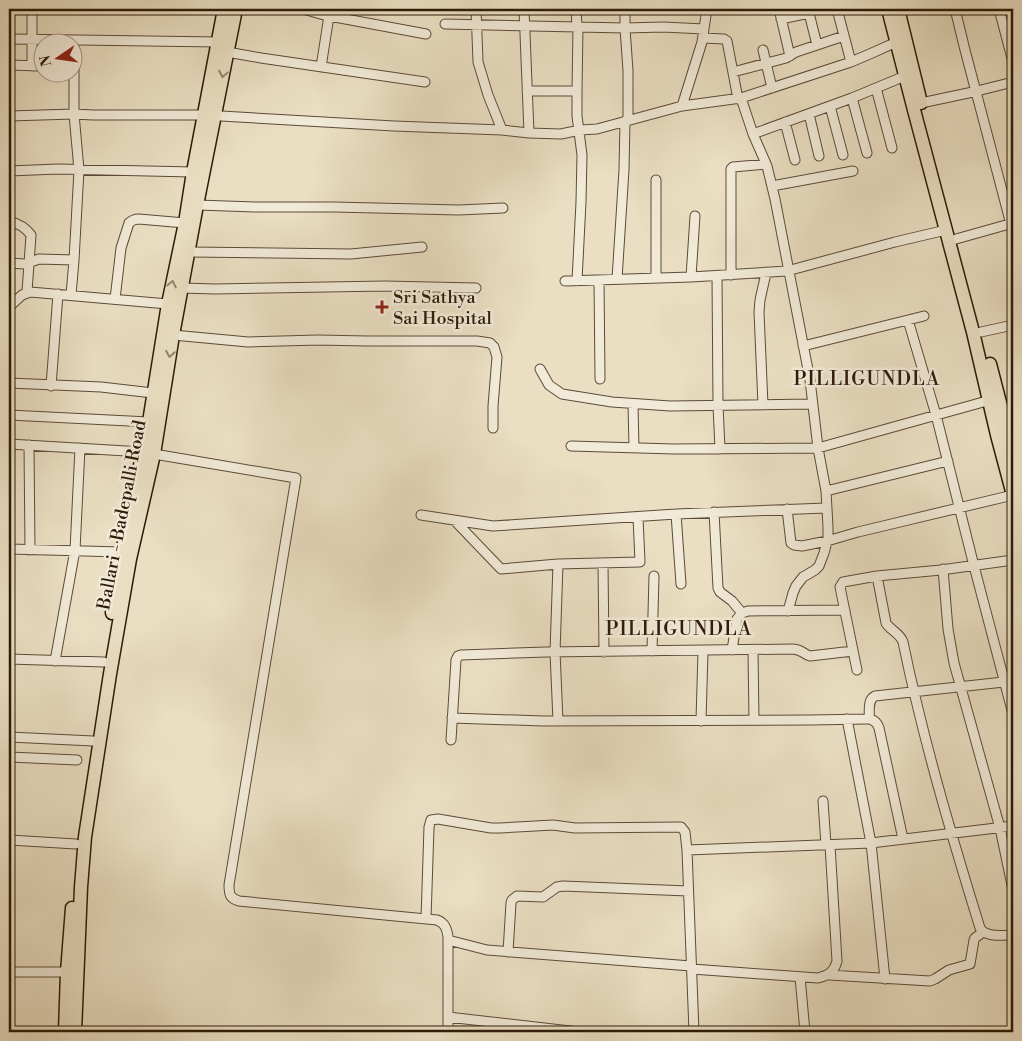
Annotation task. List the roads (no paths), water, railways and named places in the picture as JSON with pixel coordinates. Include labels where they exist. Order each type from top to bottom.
[{"type":"highway","name":"Ballari - Badepalli Road","points":[[75,1032],[85,837],[130,559],[197,205],[224,9]]},
{"type":"highway","name":"Ballari - Badepalli Road","points":[[65,1032],[67,972],[76,844],[122,552],[149,453],[149,422],[153,393],[193,172],[227,52],[236,9]]},
{"type":"highway","points":[[888,9],[921,103],[981,332],[994,398],[997,435],[1013,495]]},
{"type":"highway","points":[[898,9],[905,76],[974,332],[1013,453]]},
{"type":"street","points":[[32,9],[33,32]]},
{"type":"street","points":[[303,9],[329,16],[426,34]]},
{"type":"street","points":[[476,9],[478,62],[488,95],[502,130]]},
{"type":"street","points":[[524,9],[529,133]]},
{"type":"street","points":[[576,9],[578,116],[582,155],[576,281]]},
{"type":"street","points":[[617,280],[627,121],[628,71],[625,9]]},
{"type":"street","points":[[682,106],[703,34],[707,9]]},
{"type":"street","points":[[778,9],[790,56]]},
{"type":"street","points":[[837,9],[850,62]]},
{"type":"street","points":[[955,9],[1013,226],[956,239]]},
{"type":"street","points":[[998,9],[1013,62]]},
{"type":"street","points":[[781,19],[808,11],[817,45]]},
{"type":"street","points":[[321,67],[329,16]]},
{"type":"street","points":[[445,24],[478,26],[663,27],[703,34],[726,40],[728,43],[739,99],[766,164],[772,186],[810,380],[818,448],[826,491],[828,527],[827,541],[822,560],[819,566],[796,586],[788,611]]},
{"type":"street","points":[[733,72],[766,64],[844,36]]},
{"type":"street","points":[[9,39],[32,40]]},
{"type":"street","points":[[82,40],[218,42]]},
{"type":"street","points":[[9,116],[74,114],[210,115],[561,134],[597,129],[682,106],[739,99],[850,62],[900,40]]},
{"type":"street","points":[[763,50],[772,88]]},
{"type":"street","points":[[227,52],[424,82]]},
{"type":"street","points":[[9,65],[32,66]]},
{"type":"street","points":[[753,134],[852,98],[905,76]]},
{"type":"street","points":[[71,295],[78,170],[73,82]]},
{"type":"street","points":[[921,103],[976,92],[1013,82]]},
{"type":"street","points":[[876,88],[892,148]]},
{"type":"street","points":[[527,91],[577,91]]},
{"type":"street","points":[[852,98],[867,153]]},
{"type":"street","points":[[830,106],[843,155]]},
{"type":"street","points":[[808,114],[819,156]]},
{"type":"street","points":[[785,122],[794,160]]},
{"type":"street","points":[[731,275],[731,169],[733,167],[766,164]]},
{"type":"street","points":[[9,171],[58,169],[193,172]]},
{"type":"street","points":[[772,186],[853,171]]},
{"type":"street","points":[[656,180],[656,278]]},
{"type":"street","points":[[197,205],[255,207],[334,206],[459,210],[504,208]]},
{"type":"street","points":[[691,277],[695,216]]},
{"type":"street","points":[[115,299],[121,250],[131,221],[139,219],[185,222]]},
{"type":"street","points":[[9,221],[17,223],[30,233],[32,237],[28,292]]},
{"type":"street","points":[[565,282],[789,271],[946,230]]},
{"type":"street","points":[[189,252],[351,254],[422,247]]},
{"type":"street","points":[[9,263],[25,264],[41,259],[74,260]]},
{"type":"street","points":[[763,405],[759,312],[766,273]]},
{"type":"street","points":[[717,276],[720,449]]},
{"type":"street","points":[[599,280],[600,379]]},
{"type":"street","points":[[182,288],[388,286],[476,288]]},
{"type":"street","points":[[9,307],[28,292],[168,304]]},
{"type":"street","points":[[51,386],[58,294]]},
{"type":"street","points":[[803,346],[924,316]]},
{"type":"street","points":[[908,320],[936,415],[974,566],[1009,682],[1013,714]]},
{"type":"street","points":[[981,332],[1013,325]]},
{"type":"street","points":[[173,335],[248,342],[477,340],[490,343],[494,347],[497,357],[493,428]]},
{"type":"street","points":[[540,369],[549,386],[562,394],[604,401],[670,406],[812,404]]},
{"type":"street","points":[[9,383],[153,393]]},
{"type":"street","points":[[571,446],[674,449],[818,448],[994,398]]},
{"type":"street","points":[[633,404],[634,448]]},
{"type":"street","points":[[9,415],[149,422]]},
{"type":"street","points":[[9,444],[149,453],[296,478],[229,885],[230,896],[240,901],[441,922],[447,930],[448,940],[448,1032]]},
{"type":"street","points":[[29,445],[30,550]]},
{"type":"street","points":[[55,660],[75,550],[80,448]]},
{"type":"street","points":[[826,491],[948,461]]},
{"type":"street","points":[[787,509],[791,541],[796,546],[810,545],[1013,495]]},
{"type":"street","points":[[421,515],[493,526],[676,514],[826,508]]},
{"type":"street","points":[[714,512],[718,588],[742,613]]},
{"type":"street","points":[[676,514],[681,584]]},
{"type":"street","points":[[454,520],[500,569],[558,564],[640,562],[638,517]]},
{"type":"street","points":[[9,549],[122,552]]},
{"type":"street","points":[[857,670],[840,587],[842,584],[877,576],[1013,560]]},
{"type":"street","points":[[603,562],[604,652]]},
{"type":"street","points":[[558,564],[555,652],[558,721]]},
{"type":"street","points":[[943,569],[948,629],[961,687],[1000,828],[1013,890]]},
{"type":"street","points":[[652,652],[654,576]]},
{"type":"street","points":[[877,576],[886,623],[902,639],[913,692],[951,834],[980,928],[988,934],[1013,935]]},
{"type":"street","points":[[732,650],[737,619],[742,613],[748,611],[845,610]]},
{"type":"street","points":[[753,650],[754,720]]},
{"type":"street","points":[[451,740],[456,660],[458,656],[465,654],[798,650],[810,656],[853,651]]},
{"type":"street","points":[[701,720],[703,651]]},
{"type":"street","points":[[9,659],[104,662]]},
{"type":"street","points":[[869,719],[872,697],[1009,682]]},
{"type":"street","points":[[452,718],[558,721],[869,719],[875,721],[880,728],[903,839]]},
{"type":"street","points":[[848,719],[872,843],[886,979]]},
{"type":"street","points":[[9,737],[93,741]]},
{"type":"street","points":[[9,757],[77,760]]},
{"type":"street","points":[[823,802],[837,961],[835,967],[828,975]]},
{"type":"street","points":[[426,919],[429,826],[431,820],[438,819],[490,828],[553,825],[574,828],[682,827],[685,832],[687,850],[694,1032]]},
{"type":"street","points":[[687,850],[872,843],[1013,826]]},
{"type":"street","points":[[9,840],[76,844]]},
{"type":"street","points":[[508,952],[511,903],[517,896],[543,897],[555,888],[563,886],[688,891]]},
{"type":"street","points":[[448,940],[482,950],[692,968],[818,978],[828,975],[930,981],[949,970],[970,964],[975,938],[983,932]]},
{"type":"street","points":[[9,972],[67,972]]},
{"type":"street","points":[[800,977],[805,1032]]},
{"type":"street","points":[[448,1017],[579,1032]]},
{"type":"street","points":[[999,1032],[1013,1032]]},
{"type":"place","name":"Sri Sathya Sai Hospital","points":[[382,307]]},
{"type":"district","name":"PILLIGUNDLA","points":[[867,379]]},
{"type":"district","name":"PILLIGUNDLA","points":[[679,629]]}]
